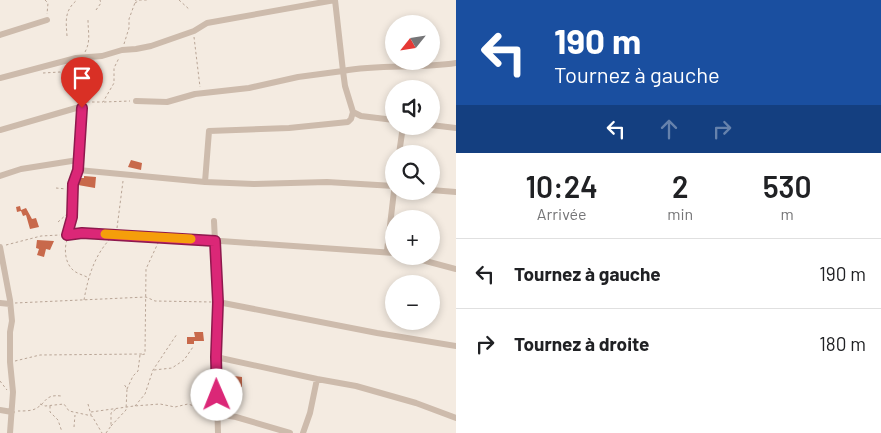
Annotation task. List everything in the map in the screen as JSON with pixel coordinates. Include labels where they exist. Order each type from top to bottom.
[{"type":"street","points":[[0,78],[82,57],[102,56],[122,50],[151,46],[194,31],[208,23],[335,0],[345,86],[353,112],[351,119],[348,122],[289,128],[209,131],[205,182]]},
{"type":"street","points":[[0,35],[47,20]]},
{"type":"street","points":[[136,101],[167,102],[201,93],[249,88],[298,77],[364,67],[456,63]]},
{"type":"street","points":[[0,130],[83,107],[78,170],[73,184],[73,209],[67,235],[82,233],[385,252]]},
{"type":"street","points":[[353,112],[361,116],[385,119]]},
{"type":"street","points":[[440,126],[456,128]]},
{"type":"street","points":[[0,176],[21,169],[78,160]]},
{"type":"street","points":[[78,170],[205,182],[254,184],[327,182],[385,185]]},
{"type":"street","points":[[440,191],[456,192]]},
{"type":"street","points":[[214,221],[218,302],[216,357],[218,433]]},
{"type":"street","points":[[0,247],[12,321],[10,362],[13,376],[10,433]]},
{"type":"street","points":[[440,265],[456,269]]},
{"type":"street","points":[[218,302],[377,334],[456,346]]},
{"type":"street","points":[[0,303],[10,304]]},
{"type":"street","points":[[216,357],[356,386],[416,403],[456,418]]},
{"type":"street","points":[[303,433],[310,413],[317,379]]},
{"type":"street","points":[[0,410],[12,412]]},
{"type":"street","points":[[217,414],[236,417],[290,433]]},
{"type":"path","points":[[46,0],[48,3],[47,20]]},
{"type":"path","points":[[67,36],[67,12],[77,0]]},
{"type":"path","points":[[96,10],[101,3],[100,0]]},
{"type":"path","points":[[103,102],[114,83],[114,68],[122,50],[129,28],[129,19],[136,0]]},
{"type":"path","points":[[135,4],[140,0],[149,0]]},
{"type":"path","points":[[179,0],[182,5],[190,10]]},
{"type":"path","points":[[82,57],[89,45],[88,20]]},
{"type":"path","points":[[194,31],[201,93]]},
{"type":"path","points":[[102,56],[89,74],[82,74],[77,81],[82,103],[136,101]]},
{"type":"path","points":[[38,69],[43,73],[64,73]]},
{"type":"path","points":[[56,188],[74,190]]},
{"type":"path","points":[[58,222],[73,209]]},
{"type":"path","points":[[0,247],[48,234],[67,235],[66,259],[72,269],[88,277]]},
{"type":"path","points":[[145,354],[147,318],[144,308],[146,269],[160,238]]},
{"type":"path","points":[[10,304],[146,297],[155,301],[218,302]]},
{"type":"path","points":[[134,406],[145,394],[153,370],[165,355],[177,334]]},
{"type":"path","points":[[153,370],[157,368],[172,368],[184,360],[192,347]]},
{"type":"path","points":[[10,362],[34,355],[145,354]]},
{"type":"path","points":[[106,433],[124,414],[127,389],[133,376],[138,371],[140,355],[145,354]]},
{"type":"path","points":[[124,384],[127,389]]},
{"type":"path","points":[[12,412],[34,409],[44,399],[52,395],[61,396]]},
{"type":"path","points":[[40,404],[50,406],[64,404],[69,411],[75,414],[92,416]]},
{"type":"path","points":[[88,404],[92,416],[102,433]]},
{"type":"path","points":[[91,412],[134,406],[160,404],[175,407],[188,404],[217,414]]},
{"type":"path","points":[[50,406],[50,412],[58,420],[62,432]]},
{"type":"path","points":[[111,426],[111,414],[116,408]]},
{"type":"path","points":[[74,427],[75,414]]},
{"type":"building","points":[[131,160],[142,163],[141,170],[128,167]]},
{"type":"building","points":[[84,176],[96,177],[95,188],[78,185]]},
{"type":"building","points":[[20,206],[21,210],[26,208],[32,219],[36,218],[39,227],[30,229],[26,215],[23,216],[21,211],[17,212],[16,207]]},
{"type":"building","points":[[37,240],[54,241],[50,250],[46,249],[44,257],[37,255],[39,249],[36,248]]},
{"type":"building","points":[[194,332],[203,332],[204,341],[194,341],[194,344],[187,344],[187,337],[195,337]]},
{"type":"building","points":[[234,376],[242,377],[242,387],[234,387]]},
{"type":"slow traffic","points":[[105,234],[191,239]]},
{"type":"route","points":[[82,108],[78,170],[73,184],[72,217],[67,235],[82,233],[215,241],[218,302],[217,395]]}]
